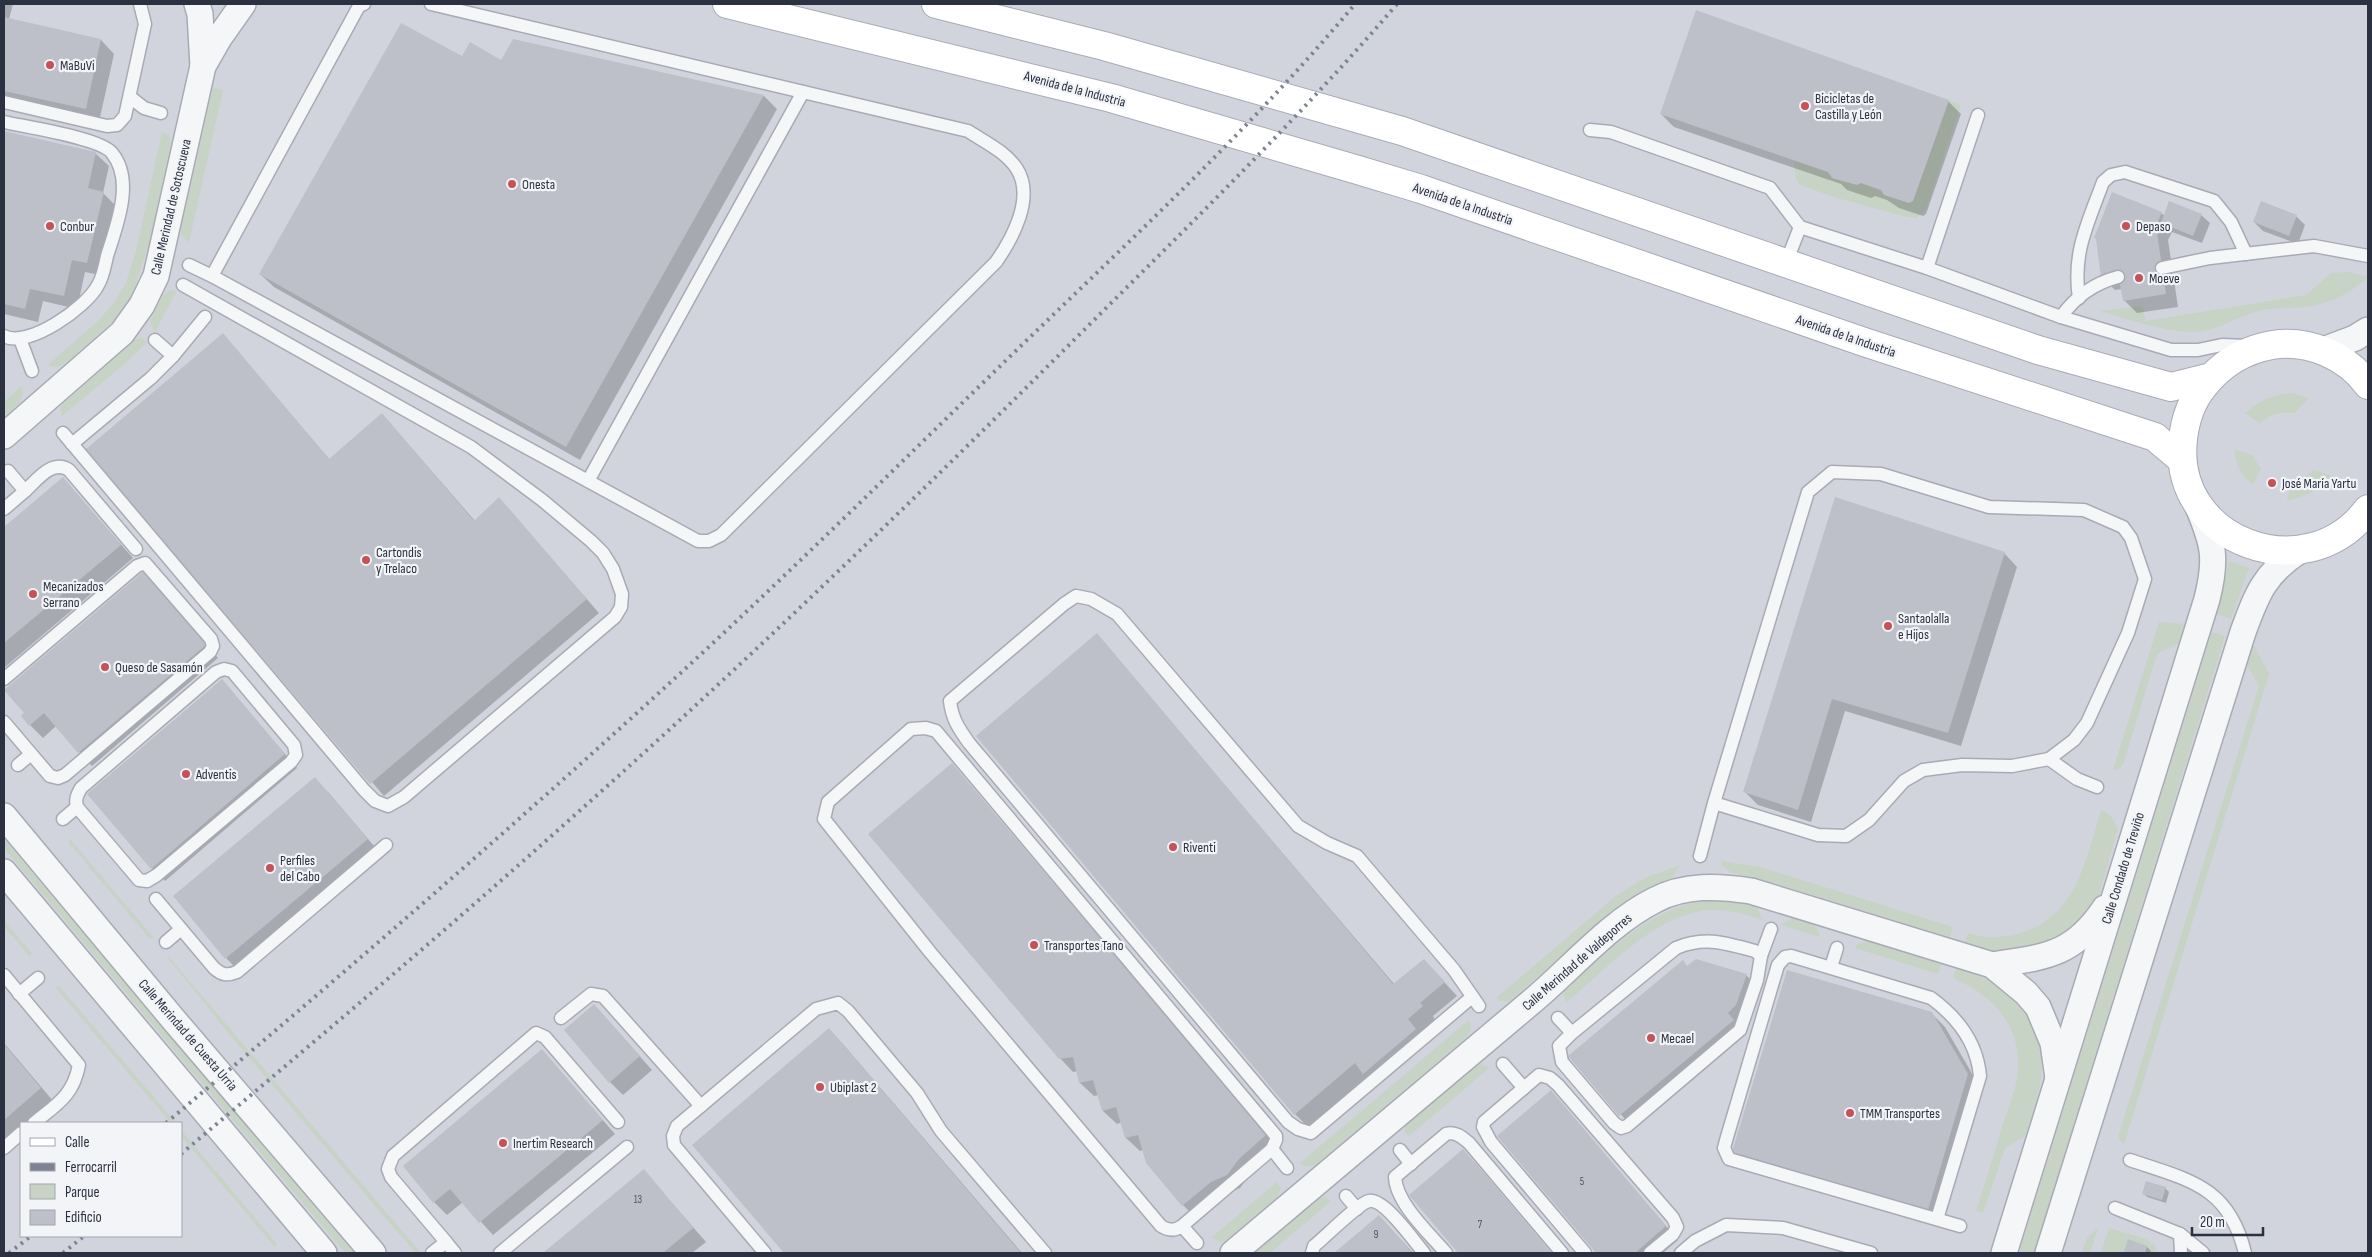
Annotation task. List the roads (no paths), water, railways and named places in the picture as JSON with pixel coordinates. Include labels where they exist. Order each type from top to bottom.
[{"type":"main road","name":"Avenida de la Industria","points":[[727,4],[942,55],[1111,98],[1421,189],[1864,342],[2137,431],[2155,438],[2185,471]]},
{"type":"main road","points":[[936,4],[1104,46],[1393,128],[2005,339],[2126,376],[2171,387],[2211,377]]},
{"type":"main road","points":[[2365,517],[2343,534],[2319,546],[2299,551],[2282,552],[2242,542],[2225,532],[2202,507],[2185,471],[2184,429],[2198,392],[2211,377],[2234,358],[2260,347],[2297,344],[2323,350],[2359,373],[2368,385]]},
{"type":"street","name":"Calle Merindad de Sotoscueva","points":[[4,436],[122,333],[132,321],[149,293],[162,253],[202,66],[200,14],[197,4]]},
{"type":"street","name":"Calle Merindad de Sotoscueva","points":[[202,66],[243,4]]},
{"type":"street","points":[[2323,350],[2355,338],[2368,330]]},
{"type":"street","name":"Calle Condado de Treviño","points":[[2004,1253],[2201,620],[2213,576],[2214,556],[2209,534],[2185,471]]},
{"type":"street","points":[[2048,1253],[2242,632],[2254,600],[2267,577],[2278,564],[2299,551]]},
{"type":"street","name":"Calle Merindad de Cuesta Urria","points":[[4,816],[173,1020],[374,1253]]},
{"type":"street","points":[[4,872],[324,1253]]},
{"type":"street","name":"Calle Merindad de Valdeporres","points":[[1233,1253],[1539,996],[1618,925],[1655,900],[1683,889],[1710,887],[1751,890],[1992,965],[2026,993],[2038,1007],[2053,1042],[2058,1078]]},
{"type":"street","name":"Calle Merindad de Valdeporres","points":[[1992,965],[2042,956],[2072,945],[2091,930],[2116,892]]},
{"type":"lane","points":[[4,102],[107,126],[117,125],[125,116],[130,98],[145,24],[140,4]]},
{"type":"lane","points":[[212,276],[360,6],[364,4]]},
{"type":"lane","points":[[189,265],[698,541],[709,541],[721,535],[996,262],[1011,240],[1020,215],[1023,190],[1017,169],[998,150],[968,131],[431,4]]},
{"type":"lane","points":[[588,481],[804,92]]},
{"type":"lane","points":[[130,98],[144,108],[161,113]]},
{"type":"lane","points":[[1927,268],[1978,115]]},
{"type":"lane","points":[[4,122],[98,143],[112,153],[122,176],[122,207],[98,285],[83,304],[48,328],[20,339],[10,340],[4,336]]},
{"type":"lane","points":[[1590,130],[1611,132],[1770,188],[1800,226],[1927,268],[2061,317],[2171,350],[2198,350],[2222,346],[2260,347]]},
{"type":"lane","points":[[2079,298],[2075,276],[2080,242],[2103,182],[2111,175],[2125,172],[2214,201],[2231,222],[2246,254]]},
{"type":"lane","points":[[1786,263],[1800,226]]},
{"type":"lane","points":[[2162,268],[2210,258],[2314,246],[2368,256]]},
{"type":"lane","points":[[2061,317],[2070,305],[2101,281],[2118,277]]},
{"type":"lane","points":[[63,433],[85,462],[364,790],[375,801],[388,806],[404,797],[615,617],[621,607],[622,594],[613,569],[591,541],[542,500],[471,447],[183,285]]},
{"type":"lane","points":[[72,444],[173,356],[205,317]]},
{"type":"lane","points":[[20,339],[32,371]]},
{"type":"lane","points":[[155,340],[173,356]]},
{"type":"lane","points":[[4,509],[54,466],[62,466],[69,470],[136,549]]},
{"type":"lane","points":[[8,471],[25,491]]},
{"type":"lane","points":[[1700,856],[1714,803],[1808,492],[1832,472],[1881,474],[1989,507],[2084,510],[2123,526],[2131,538],[2144,578],[2128,633],[2087,723],[2074,740],[2049,759],[2012,766],[1962,764],[1924,770],[1904,782],[1869,820],[1846,836],[1818,835],[1714,803]]},
{"type":"lane","points":[[4,679],[137,566],[145,563],[211,639],[213,646],[210,652],[65,775],[58,778],[50,776],[4,722]]},
{"type":"lane","points":[[1076,596],[1091,599],[1117,614],[1298,826],[1327,843],[1357,856],[1454,970],[1476,1002],[1311,1133],[1298,1129],[1288,1122],[969,743],[956,726],[951,713],[950,701],[1064,604],[1076,596]]},
{"type":"lane","points":[[224,669],[232,671],[294,745],[296,755],[291,762],[157,876],[147,881],[139,880],[77,807],[76,800],[81,788],[216,672],[224,669]]},
{"type":"lane","points":[[926,728],[936,731],[1271,1129],[1276,1140],[1272,1149],[1182,1226],[1176,1230],[1168,1230],[1161,1226],[930,952],[824,819],[828,802],[911,729],[926,728]]},
{"type":"lane","points":[[18,765],[31,754]]},
{"type":"lane","points":[[2049,759],[2076,779],[2097,787]]},
{"type":"lane","points":[[63,819],[77,807]]},
{"type":"lane","points":[[156,900],[214,968],[225,975],[230,975],[237,972],[386,845]]},
{"type":"lane","points":[[166,942],[181,929]]},
{"type":"lane","points":[[1761,956],[1755,951],[1703,940],[1676,948],[1559,1046],[1562,1062],[1614,1123],[1621,1128],[1627,1126],[1740,1030],[1757,980],[1761,956],[1771,929]]},
{"type":"lane","points":[[1831,967],[1836,948]]},
{"type":"lane","points":[[1938,1219],[1980,1076],[1978,1061],[1973,1047],[1960,1025],[1931,998],[1831,967],[1791,956],[1785,957],[1778,965],[1724,1148],[1728,1159],[1960,1226]]},
{"type":"lane","points":[[4,975],[79,1065],[76,1082],[67,1096],[35,1122]]},
{"type":"lane","points":[[20,994],[38,978]]},
{"type":"lane","points":[[561,1018],[591,994],[603,996],[701,1106]]},
{"type":"lane","points":[[765,1253],[674,1145],[672,1136],[677,1126],[816,1009],[838,1003],[848,1011],[917,1093],[941,1131],[1045,1253]]},
{"type":"lane","points":[[1558,1018],[1572,1034]]},
{"type":"lane","points":[[456,1253],[391,1177],[388,1169],[393,1156],[536,1033],[545,1037],[618,1122]]},
{"type":"lane","points":[[1503,1064],[1524,1088]]},
{"type":"lane","points":[[1585,1253],[1486,1135],[1484,1122],[1539,1076],[1550,1078],[1558,1085],[1673,1218],[1677,1227],[1672,1234],[1650,1253]]},
{"type":"lane","points":[[1446,1253],[1402,1201],[1395,1188],[1394,1178],[1446,1134],[1451,1132],[1470,1142],[1562,1253]]},
{"type":"lane","points":[[4,1148],[20,1134]]},
{"type":"lane","points":[[500,1253],[628,1147]]},
{"type":"lane","points":[[1272,1149],[1287,1168]]},
{"type":"lane","points":[[1400,1150],[1411,1164]]},
{"type":"lane","points":[[2130,1160],[2194,1183],[2215,1196],[2231,1214],[2241,1234],[2245,1253]]},
{"type":"lane","points":[[1346,1196],[1357,1209]]},
{"type":"lane","points":[[1312,1253],[1314,1246],[1367,1201],[1375,1201],[1386,1208],[1424,1253]]},
{"type":"lane","points":[[2115,1208],[2181,1235],[2203,1253]]},
{"type":"lane","points":[[1681,1253],[1695,1241],[1726,1225],[1783,1228],[1871,1253]]},
{"type":"lane","points":[[1182,1226],[1196,1244]]},
{"type":"lane","points":[[2181,1235],[2181,1253]]},
{"type":"lane","points":[[2181,1235],[2190,1253]]},
{"type":"lane","points":[[432,1253],[446,1242]]},
{"type":"railway","points":[[167,1122],[477,856],[745,613],[1178,193],[1269,101],[1355,4]]},
{"type":"railway","points":[[182,1153],[371,994],[511,871],[689,712],[818,591],[1008,406],[1237,177],[1318,92],[1397,4]]},
{"type":"railway","points":[[9,1253],[30,1237]]},
{"type":"railway","points":[[63,1253],[83,1237]]},
{"type":"place","name":"MaBuVi","points":[[50,65]]},
{"type":"place","name":"Bicicletas de Castilla y León","points":[[1805,106]]},
{"type":"place","name":"Onesta","points":[[512,184]]},
{"type":"place","name":"Conbur","points":[[50,226]]},
{"type":"place","name":"Depaso","points":[[2126,226]]},
{"type":"place","name":"Moeve","points":[[2139,278]]},
{"type":"place","name":"José María Yartu","points":[[2272,483]]},
{"type":"place","name":"Cartondis y Trelaco","points":[[366,560]]},
{"type":"place","name":"Mecanizados Serrano","points":[[33,594]]},
{"type":"place","name":"Santaolalla e Hijos","points":[[1888,626]]},
{"type":"place","name":"Queso de Sasamón","points":[[105,667]]},
{"type":"place","name":"Adventis","points":[[186,774]]},
{"type":"place","name":"Riventi","points":[[1173,847]]},
{"type":"place","name":"Perfiles del Cabo","points":[[270,868]]},
{"type":"place","name":"Transportes Tano","points":[[1034,945]]},
{"type":"place","name":"Mecael","points":[[1651,1038]]},
{"type":"place","name":"Ubiplast 2","points":[[820,1087]]},
{"type":"place","name":"TMM Transportes","points":[[1850,1113]]},
{"type":"place","name":"Inertim Research","points":[[503,1143]]}]
